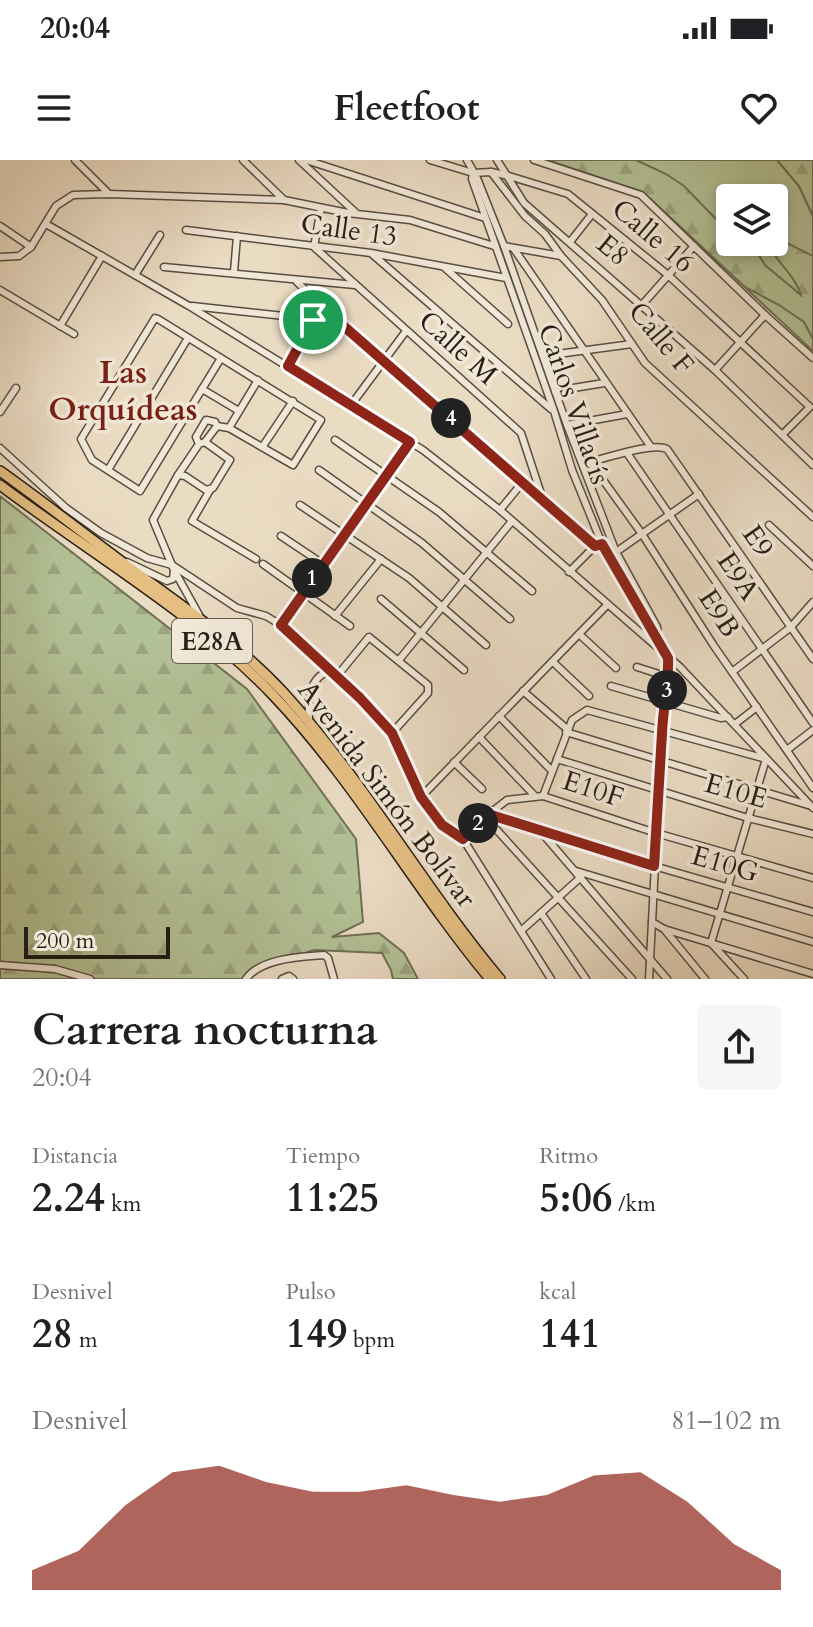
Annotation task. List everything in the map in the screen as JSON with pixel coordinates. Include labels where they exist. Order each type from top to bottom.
[{"type":"highway","name":"Avenida Simón Bolívar","points":[[0,471],[226,638],[281,690],[309,722],[464,948],[490,979]]},
{"type":"highway","name":"Avenida Simón Bolívar","points":[[0,485],[197,629],[271,693],[319,748],[500,979]]},
{"type":"street","points":[[75,160],[109,194]]},
{"type":"street","points":[[243,160],[284,200]]},
{"type":"street","points":[[299,160],[355,213]]},
{"type":"street","points":[[306,160],[485,218]]},
{"type":"street","name":"Calle 16","points":[[430,160],[473,173],[491,172],[509,176],[568,194],[668,275],[811,406]]},
{"type":"street","name":"Carlos Villacís","points":[[467,160],[504,246],[567,425],[586,462],[616,552],[657,627],[658,639]]},
{"type":"street","name":"E8","points":[[497,160],[524,203],[715,370],[813,465]]},
{"type":"street","points":[[534,160],[641,195],[813,358]]},
{"type":"street","name":"Calle F","points":[[491,172],[525,216],[545,234],[602,300],[645,363],[813,517]]},
{"type":"street","name":"Carlos Villacís","points":[[473,173],[472,179],[494,246],[554,411],[598,545],[668,658]]},
{"type":"street","points":[[0,257],[19,256],[31,247],[56,206],[73,195],[109,194],[284,200],[410,220],[494,246]]},
{"type":"street","points":[[314,247],[321,208]]},
{"type":"street","points":[[570,242],[592,214]]},
{"type":"street","points":[[46,224],[189,306],[410,442],[500,510],[685,673],[812,807]]},
{"type":"street","points":[[0,226],[31,247]]},
{"type":"street","name":"Calle 13","points":[[186,230],[371,253],[506,278]]},
{"type":"street","points":[[135,275],[160,235]]},
{"type":"street","points":[[234,272],[237,236]]},
{"type":"street","points":[[504,246],[561,256]]},
{"type":"street","points":[[642,305],[694,246]]},
{"type":"street","name":"Calle M","points":[[314,247],[521,433],[543,500]]},
{"type":"street","points":[[514,249],[651,447],[586,462]]},
{"type":"street","points":[[371,253],[554,411]]},
{"type":"street","points":[[60,326],[102,256]]},
{"type":"street","points":[[442,265],[508,324]]},
{"type":"street","points":[[164,267],[234,272],[297,282],[355,285]]},
{"type":"street","points":[[297,282],[522,483],[598,545],[569,572]]},
{"type":"street","points":[[0,290],[74,334]]},
{"type":"street","points":[[189,306],[339,322]]},
{"type":"street","points":[[715,370],[765,315]]},
{"type":"street","points":[[221,358],[140,491],[92,460],[81,436],[152,320],[158,319],[293,401],[321,420],[295,464],[291,465],[263,446],[229,428],[217,426],[207,418],[196,437],[230,460],[192,521],[256,559]]},
{"type":"street","points":[[288,366],[313,320]]},
{"type":"street","points":[[351,405],[406,331]]},
{"type":"street","points":[[108,470],[188,338]]},
{"type":"street","points":[[543,356],[632,344]]},
{"type":"street","points":[[229,428],[258,380]]},
{"type":"street","points":[[555,391],[604,383]]},
{"type":"street","points":[[0,412],[16,388]]},
{"type":"street","points":[[202,389],[239,411]]},
{"type":"street","points":[[263,446],[293,401]]},
{"type":"street","points":[[783,434],[811,406]]},
{"type":"street","points":[[567,425],[627,414]]},
{"type":"street","points":[[200,618],[173,568],[153,520],[178,475],[217,426]]},
{"type":"street","points":[[335,440],[439,512],[532,591]]},
{"type":"street","points":[[281,625],[410,442]]},
{"type":"street","name":"E9","points":[[651,447],[667,449],[813,659]]},
{"type":"street","points":[[0,448],[66,508],[101,533],[173,568],[237,608],[266,616],[281,625],[334,674],[392,733],[421,797],[442,825],[463,839],[551,979]]},
{"type":"street","name":"E9A","points":[[627,453],[813,723]]},
{"type":"street","name":"E9B","points":[[586,462],[642,534],[732,672],[813,788]]},
{"type":"street","points":[[319,470],[422,543],[510,619]]},
{"type":"street","points":[[178,475],[185,476],[201,489],[210,490]]},
{"type":"street","points":[[500,510],[522,483]]},
{"type":"street","points":[[616,552],[699,494]]},
{"type":"street","points":[[300,505],[409,578],[486,645]]},
{"type":"street","points":[[399,660],[512,521]]},
{"type":"street","points":[[769,525],[813,566]]},
{"type":"street","points":[[281,536],[323,564]]},
{"type":"street","points":[[119,559],[169,581],[187,593]]},
{"type":"street","points":[[335,616],[381,559]]},
{"type":"street","points":[[263,564],[350,626]]},
{"type":"street","points":[[169,581],[174,578],[173,568]]},
{"type":"street","points":[[381,599],[464,670]]},
{"type":"street","points":[[732,672],[791,627],[813,602]]},
{"type":"street","points":[[421,797],[607,605]]},
{"type":"street","points":[[805,611],[813,619]]},
{"type":"street","points":[[579,634],[616,668]]},
{"type":"street","points":[[309,722],[308,705],[312,686],[319,676],[334,674],[369,637],[430,689],[392,733]]},
{"type":"street","points":[[649,979],[668,658]]},
{"type":"street","points":[[553,662],[589,696]]},
{"type":"street","points":[[637,667],[668,679]]},
{"type":"street","points":[[668,679],[676,672],[685,673]]},
{"type":"street","points":[[611,686],[721,718],[728,717]]},
{"type":"street","points":[[523,691],[566,730],[812,807]]},
{"type":"street","points":[[735,724],[757,707]]},
{"type":"street","points":[[543,796],[566,730],[578,714],[592,710],[766,759]]},
{"type":"street","points":[[499,716],[552,772]]},
{"type":"street","points":[[787,750],[813,730]]},
{"type":"street","points":[[479,737],[534,795]]},
{"type":"street","name":"E10E","points":[[557,759],[748,818],[813,834]]},
{"type":"street","points":[[711,943],[766,759]]},
{"type":"street","points":[[454,762],[482,789]]},
{"type":"street","points":[[463,839],[507,800],[534,795]]},
{"type":"street","name":"E10F","points":[[534,795],[813,878]]},
{"type":"street","points":[[487,815],[632,979]]},
{"type":"street","name":"E10G","points":[[487,815],[813,912]]},
{"type":"street","points":[[540,831],[667,979]]},
{"type":"street","points":[[522,930],[579,874]]},
{"type":"street","points":[[579,874],[813,942]]},
{"type":"street","points":[[541,913],[586,979]]},
{"type":"street","points":[[652,922],[664,929],[813,974]]},
{"type":"street","points":[[664,929],[705,979]]},
{"type":"street","points":[[711,943],[744,979]]},
{"type":"street","points":[[246,979],[253,971],[286,959],[324,955],[328,958],[334,979]]},
{"type":"street","points":[[0,965],[55,969],[90,979]]},
{"type":"street","points":[[282,979],[289,976],[293,979]]},
{"type":"green space","points":[[547,160],[777,160],[799,186],[813,216],[813,351],[643,192]]},
{"type":"green space","points":[[547,160],[636,160],[666,174],[684,186],[716,219],[716,256],[759,256],[765,265],[801,295],[775,256],[788,256],[788,244],[813,256],[813,339],[804,322],[745,287],[643,192]]},
{"type":"green space","points":[[777,160],[813,160],[813,216],[799,186]]},
{"type":"green space","points":[[0,496],[247,689],[356,839],[363,922],[332,937],[379,933],[404,953],[418,979],[393,979],[382,953],[314,950],[274,963],[245,979],[0,979]]},
{"type":"district","name":"Las Orquídeas","points":[[123,392]]},
{"type":"route","points":[[313,320],[339,322],[595,546],[602,544],[668,658],[654,866],[488,814],[463,839],[442,825],[421,797],[392,733],[360,698],[281,625],[410,442],[288,366],[313,320]]}]
